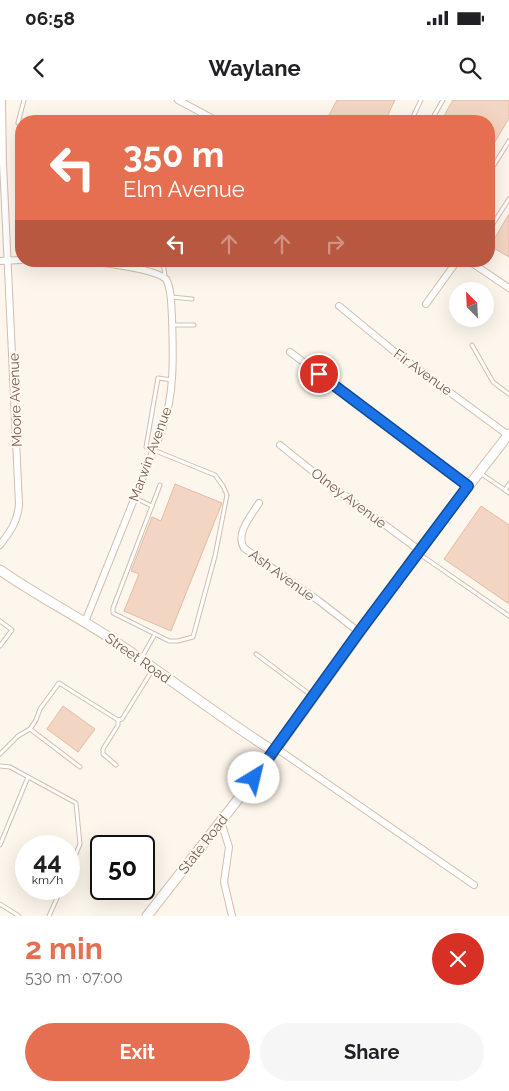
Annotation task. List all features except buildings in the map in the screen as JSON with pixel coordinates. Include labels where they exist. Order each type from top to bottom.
[{"type":"main road","name":"State Road","points":[[147,916],[221,822],[418,552],[509,434]]},
{"type":"main road","name":"Street Road","points":[[0,570],[29,590],[85,622],[274,750]]},
{"type":"street","name":"Moore Avenue","points":[[0,545],[13,527],[18,514],[19,504],[2,100]]},
{"type":"street","points":[[178,100],[206,115]]},
{"type":"street","points":[[0,260],[15,260]]},
{"type":"street","points":[[126,267],[166,278]]},
{"type":"street","points":[[426,304],[453,267]]},
{"type":"street","points":[[478,267],[509,288]]},
{"type":"street","name":"Marwin Avenue","points":[[85,622],[166,418],[173,380],[171,297],[166,278]]},
{"type":"street","name":"Fir Avenue","points":[[339,306],[394,352],[509,434]]},
{"type":"street","points":[[290,352],[468,486]]},
{"type":"street","name":"Olney Avenue","points":[[280,445],[418,552]]},
{"type":"street","name":"Ash Avenue","points":[[259,503],[241,536],[241,543],[244,548],[359,632]]},
{"type":"street","name":"Street Road","points":[[274,750],[474,885]]},
{"type":"street","points":[[221,822],[229,847],[224,882],[232,916]]},
{"type":"lane","points":[[20,115],[24,100]]},
{"type":"lane","points":[[414,115],[421,100]]},
{"type":"lane","points":[[434,115],[443,100]]},
{"type":"lane","points":[[495,163],[509,141]]},
{"type":"lane","points":[[495,221],[509,199]]},
{"type":"lane","points":[[163,267],[166,278]]},
{"type":"lane","points":[[171,297],[192,299]]},
{"type":"lane","points":[[172,325],[194,325]]},
{"type":"lane","points":[[472,345],[493,382],[509,394]]},
{"type":"lane","points":[[160,485],[113,608],[113,613],[169,641],[178,641],[193,637],[215,556],[227,495],[215,475],[146,447],[158,378],[173,380]]},
{"type":"lane","points":[[479,472],[509,493]]},
{"type":"lane","points":[[505,490],[509,484]]},
{"type":"lane","points":[[135,498],[152,506]]},
{"type":"lane","points":[[418,552],[509,616]]},
{"type":"lane","points":[[0,621],[12,630],[0,646]]},
{"type":"lane","points":[[141,659],[155,634]]},
{"type":"lane","points":[[256,654],[313,696]]},
{"type":"lane","points":[[118,720],[124,716],[153,668]]},
{"type":"lane","points":[[0,754],[18,736],[30,729],[40,709],[59,683],[118,720]]},
{"type":"lane","points":[[116,765],[104,754],[103,749],[118,726],[118,720]]},
{"type":"lane","points":[[30,729],[80,767]]},
{"type":"lane","points":[[0,766],[10,767],[76,803],[79,835]]},
{"type":"lane","points":[[0,844],[28,777]]},
{"type":"lane","points":[[49,916],[56,900]]},
{"type":"lane","points":[[0,904],[19,916]]},
{"type":"route","points":[[254,778],[419,550],[468,486],[452,472],[319,374]]}]
